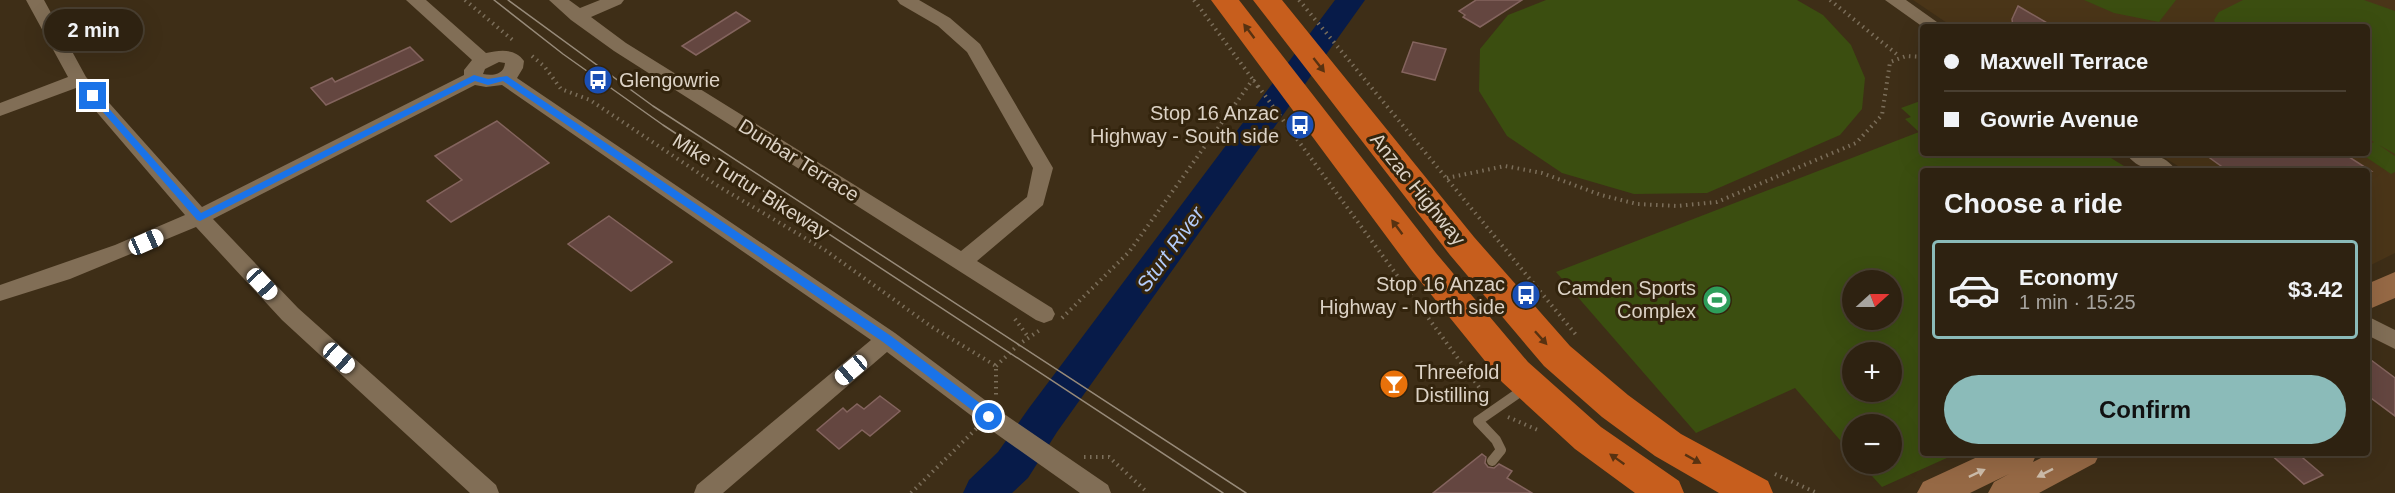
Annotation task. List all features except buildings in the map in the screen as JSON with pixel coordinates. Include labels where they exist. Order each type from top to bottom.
[{"type":"highway","name":"Anzac Highway","points":[[1225,0],[1262,81],[1424,262],[1515,372],[1588,438],[1665,493]]},
{"type":"highway","name":"Anzac Highway","points":[[1267,0],[1301,22],[1345,98],[1462,246],[1543,340],[1583,379],[1668,445],[1759,481]]},
{"type":"highway","points":[[1424,262],[1462,246]]},
{"type":"street","points":[[35,0],[79,80],[200,218],[290,314],[487,493]]},
{"type":"street","points":[[415,0],[478,69]]},
{"type":"street","name":"Dunbar Terrace","points":[[558,0],[620,47],[962,261],[1048,318]]},
{"type":"street","points":[[577,16],[615,0]]},
{"type":"street","points":[[906,0],[944,22],[974,48],[1043,168],[1036,200],[962,261]]},
{"type":"street","points":[[1894,0],[1930,24]]},
{"type":"street","points":[[0,293],[32,284],[146,242],[200,218],[499,56],[512,58],[515,67],[504,78],[887,339],[1008,429],[1064,458],[1099,493]]},
{"type":"street","points":[[0,110],[79,80]]},
{"type":"street","points":[[2141,156],[2161,168]]},
{"type":"street","points":[[2374,299],[2395,340]]},
{"type":"street","points":[[706,493],[887,339]]},
{"type":"street","points":[[1935,493],[2014,456]]},
{"type":"street","points":[[2006,493],[2077,456]]},
{"type":"lane","points":[[1492,461],[1501,450],[1478,421],[1529,385]]},
{"type":"path","points":[[465,0],[518,44]]},
{"type":"path","points":[[1194,0],[1312,137]]},
{"type":"path","points":[[1299,0],[1301,22],[1349,61],[1579,339]]},
{"type":"path","points":[[1830,0],[1899,56]]},
{"type":"path","name":"Mike Turtur Bikeway","points":[[527,52],[544,66],[561,89],[597,104],[718,186],[825,250],[932,327],[996,366]]},
{"type":"path","points":[[1447,178],[1505,166],[1542,173],[1601,195],[1637,204],[1677,206],[1717,202],[1856,143],[1882,116],[1890,62],[1899,56],[1920,57]]},
{"type":"path","points":[[996,399],[994,385],[996,366],[1048,318],[1064,317],[1129,252],[1251,82],[1262,81]]},
{"type":"path","points":[[911,493],[978,427]]},
{"type":"path","points":[[1064,458],[1109,457],[1148,493]]},
{"type":"path","points":[[1759,481],[1817,493]]},
{"type":"shaded area","points":[[1913,0],[2395,0],[2395,253],[2370,266],[2370,168],[2181,168],[2162,156],[2370,156],[2370,24],[1949,24]]},
{"type":"green space","points":[[1546,0],[1797,0],[1823,15],[1851,45],[1865,78],[1862,109],[1840,135],[1707,193],[1634,194],[1562,173],[1507,136],[1479,91],[1480,49],[1508,15]]},
{"type":"green space","points":[[2084,0],[2176,0],[2159,22],[2114,13]]},
{"type":"green space","points":[[2243,0],[2364,0],[2395,11],[2395,154],[2379,145],[2395,156],[2395,172],[2391,174],[2364,156],[2370,156],[2370,144],[2374,142],[2370,140],[2370,24],[2216,24],[2214,20],[2219,12]]},
{"type":"green space","name":"Camden Sports Complex","points":[[1920,101],[1920,156],[2108,156],[2127,168],[1920,168],[1920,456],[1951,456],[1882,487],[1870,474],[1902,474],[1902,414],[1842,414],[1842,442],[1795,388],[1696,433],[1556,272],[1919,132],[1905,119],[1911,117],[1901,108]]},
{"type":"waterway","name":"Sturt River","points":[[984,493],[1013,465],[1043,420],[1350,0]]},
{"type":"tram line","points":[[494,0],[563,54],[663,125],[1223,493]]},
{"type":"tram line","points":[[508,0],[653,106],[1246,493]]},
{"type":"place","name":"Glengowrie","points":[[598,80]]},
{"type":"place","name":"Stop 16 Anzac Highway - South side","points":[[1300,125]]},
{"type":"place","name":"Stop 16 Anzac Highway - North side","points":[[1526,295]]},
{"type":"place","name":"Camden Sports Complex","points":[[1717,300]]},
{"type":"place","name":"Threefold Distilling","points":[[1394,384]]},
{"type":"route","points":[[93,96],[200,218],[474,78],[488,82],[504,78],[887,339],[989,417]]}]
